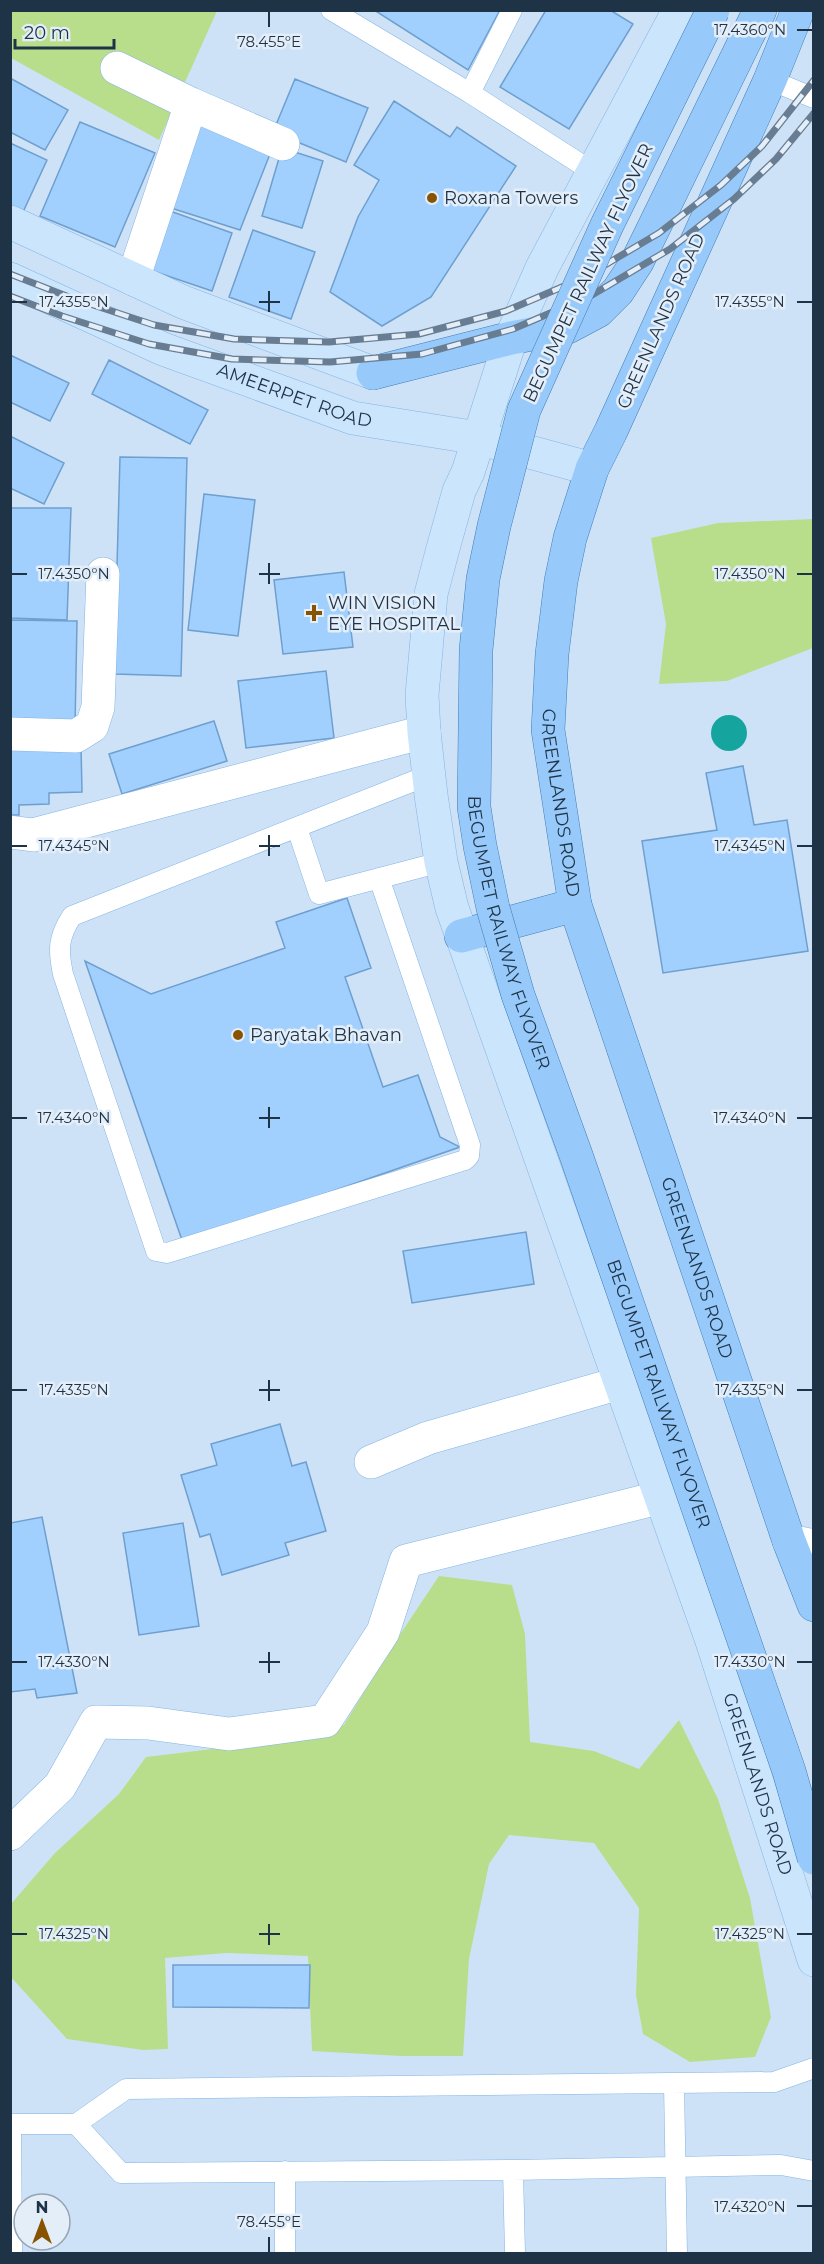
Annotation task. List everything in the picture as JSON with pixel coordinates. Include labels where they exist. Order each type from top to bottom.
[{"type":"main road","name":"BEGUMPET RAILWAY FLYOVER","points":[[713,10],[607,225],[524,411],[494,526],[483,579],[476,650],[474,807],[493,908],[518,996],[576,1155],[789,1772],[813,1858]]},
{"type":"main road","points":[[373,374],[511,338],[567,327],[598,311],[618,291],[637,262],[760,10]]},
{"type":"main road","name":"GREENLANDS ROAD","points":[[798,10],[770,80],[616,421],[592,469],[570,538],[561,581],[552,654],[548,730],[575,905],[801,1543],[813,1605]]},
{"type":"main road","points":[[462,936],[575,905]]},
{"type":"street","name":"GREENLANDS ROAD","points":[[679,10],[542,268],[511,338],[468,472],[459,491],[431,594],[422,694],[424,732],[441,862],[452,908],[712,1641],[813,1960]]},
{"type":"street","points":[[117,68],[191,104],[283,144]]},
{"type":"street","points":[[134,279],[191,104]]},
{"type":"street","points":[[10,222],[183,302],[373,374]]},
{"type":"street","name":"AMEERPET ROAD","points":[[10,279],[163,349],[353,418],[478,438],[592,469]]},
{"type":"street","points":[[10,734],[76,736],[92,726],[98,706],[103,574]]},
{"type":"street","points":[[10,832],[33,835],[424,732]]},
{"type":"street","points":[[371,1462],[428,1438],[620,1383]]},
{"type":"street","points":[[10,1834],[60,1786],[96,1722],[148,1723],[229,1734],[325,1721],[383,1632],[406,1561],[662,1497]]},
{"type":"lane","points":[[331,10],[470,93],[593,172]]},
{"type":"lane","points":[[470,93],[512,10]]},
{"type":"lane","points":[[770,80],[813,98]]},
{"type":"lane","points":[[379,878],[470,1145],[469,1156],[465,1160],[167,1253],[156,1251],[63,974],[59,955],[62,931],[72,916],[429,775]]},
{"type":"lane","points":[[297,828],[319,894],[441,862]]},
{"type":"lane","points":[[12,2253],[11,2124],[76,2124],[126,2089],[774,2082],[813,2068]]},
{"type":"lane","points":[[674,2084],[677,2253]]},
{"type":"lane","points":[[76,2124],[121,2173],[781,2165],[813,2171]]},
{"type":"lane","points":[[513,2170],[515,2253]]},
{"type":"lane","points":[[285,2171],[285,2253]]},
{"type":"shaded area","points":[[11,11],[217,11],[159,140],[11,58]]},
{"type":"shaded area","points":[[813,519],[813,648],[727,681],[659,684],[666,624],[651,538],[718,523]]},
{"type":"shaded area","points":[[729,715],[742,720],[747,733],[742,746],[729,751],[716,746],[711,733],[716,720]]},
{"type":"shaded area","points":[[439,1576],[512,1585],[525,1634],[530,1742],[594,1751],[639,1769],[679,1720],[718,1799],[750,1898],[771,2017],[755,2057],[690,2062],[643,2034],[636,1995],[639,1908],[594,1843],[509,1835],[489,1864],[469,1959],[463,2056],[401,2056],[312,2051],[308,1956],[226,1953],[165,1958],[168,2049],[143,2050],[67,2039],[11,1977],[11,1904],[55,1853],[119,1794],[146,1757],[288,1740],[344,1725],[387,1654]]},
{"type":"building","points":[[374,10],[500,10],[468,70]]},
{"type":"building","points":[[546,10],[610,10],[633,24],[569,129],[500,87]]},
{"type":"building","points":[[10,78],[68,110],[45,150],[10,132]]},
{"type":"building","points":[[295,79],[368,108],[346,162],[273,132]]},
{"type":"building","name":"Roxana Towers","points":[[394,101],[450,137],[457,127],[516,166],[431,297],[382,326],[330,292],[358,217],[379,180],[354,165]]},
{"type":"building","points":[[80,122],[155,153],[115,247],[40,216]]},
{"type":"building","points":[[199,124],[272,149],[240,230],[171,208]]},
{"type":"building","points":[[10,143],[47,160],[23,212],[10,207]]},
{"type":"building","points":[[282,148],[323,161],[302,228],[262,216]]},
{"type":"building","points":[[170,211],[232,233],[212,291],[150,270]]},
{"type":"building","points":[[253,230],[315,252],[291,319],[229,297]]},
{"type":"building","points":[[10,355],[69,383],[50,421],[10,402]]},
{"type":"building","points":[[109,360],[208,410],[190,444],[92,394]]},
{"type":"building","points":[[10,436],[64,463],[44,504],[10,488]]},
{"type":"building","points":[[120,457],[187,458],[181,676],[114,674]]},
{"type":"building","points":[[204,494],[255,500],[238,636],[188,630]]},
{"type":"building","points":[[10,508],[71,508],[67,620],[10,618]]},
{"type":"building","name":"WIN VISION EYE HOSPITAL","points":[[344,572],[353,647],[283,654],[274,580]]},
{"type":"building","points":[[10,620],[77,621],[75,726],[10,724]]},
{"type":"building","points":[[326,671],[334,738],[246,748],[238,681]]},
{"type":"building","points":[[214,721],[227,761],[122,794],[109,754]]},
{"type":"building","points":[[81,746],[82,792],[49,793],[49,804],[19,805],[19,815],[10,815],[10,748]]},
{"type":"building","points":[[743,766],[754,825],[787,820],[808,951],[663,973],[642,841],[717,830],[706,773]]},
{"type":"building","name":"Paryatak Bhavan","points":[[347,898],[371,968],[345,977],[383,1087],[418,1075],[440,1137],[460,1147],[183,1243],[85,961],[151,994],[285,948],[276,922]]},
{"type":"building","points":[[526,1232],[534,1284],[412,1303],[403,1251]]},
{"type":"building","points":[[280,1424],[292,1466],[306,1462],[326,1531],[285,1543],[289,1555],[222,1575],[210,1534],[200,1537],[181,1475],[217,1465],[211,1444]]},
{"type":"building","points":[[42,1517],[77,1693],[37,1698],[35,1689],[10,1692],[10,1523]]},
{"type":"building","points":[[183,1523],[199,1626],[139,1635],[123,1533]]},
{"type":"building","points":[[173,1965],[310,1965],[309,2008],[173,2007]]},
{"type":"railway","points":[[10,274],[69,297],[154,325],[234,339],[329,342],[419,334],[506,311],[583,278],[659,233],[721,185],[762,146],[814,80]]},
{"type":"railway","points":[[10,296],[62,316],[149,344],[232,359],[330,362],[422,354],[513,329],[592,295],[670,249],[734,199],[776,159],[814,113]]},
{"type":"place","name":"Roxana Towers","points":[[432,198]]},
{"type":"place","name":"WIN VISION EYE HOSPITAL","points":[[314,613]]},
{"type":"place","name":"Paryatak Bhavan","points":[[238,1035]]}]
